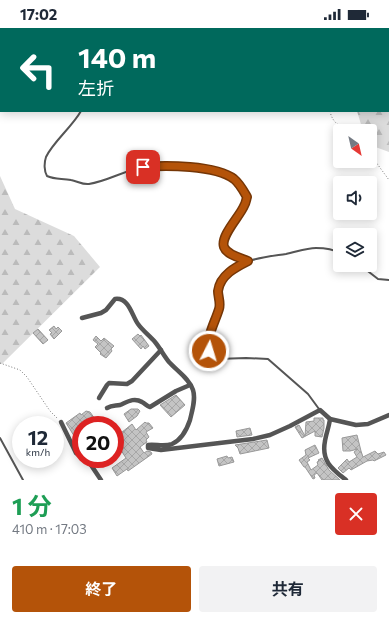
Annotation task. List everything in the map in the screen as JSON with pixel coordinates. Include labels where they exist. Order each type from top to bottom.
[{"type":"street","points":[[82,318],[106,310],[115,299],[123,300],[127,303],[138,324],[156,342],[169,362],[182,374],[193,390],[194,399],[188,426],[176,442],[165,445],[148,445],[148,448],[161,450],[253,439],[290,426],[320,410],[330,419],[356,425],[368,424],[389,415]]},
{"type":"street","points":[[98,398],[106,385],[109,383],[127,384],[132,381],[160,350]]},
{"type":"street","points":[[108,408],[128,401],[136,400],[143,402],[146,406],[150,406],[190,385]]},
{"type":"street","points":[[330,419],[324,442],[324,455],[330,467],[346,480]]},
{"type":"street","points":[[64,428],[72,445]]},
{"type":"street","points":[[93,468],[101,480]]},
{"type":"lane","points":[[80,112],[47,157],[45,171],[48,176],[56,179],[71,180],[87,184],[143,167],[155,166],[190,167],[223,173],[242,187],[247,197],[244,206],[224,240],[224,247],[233,255],[248,261]]},
{"type":"lane","points":[[320,410],[308,394],[268,359],[218,359],[213,357],[209,351],[208,337],[219,308],[220,302],[218,292],[220,285],[227,274],[248,261],[315,248],[327,248],[333,250]]},
{"type":"lane","points":[[369,272],[378,279],[389,280]]},
{"type":"lane","points":[[0,438],[23,480]]},
{"type":"path","points":[[330,112],[331,117],[338,124]]},
{"type":"path","points":[[377,164],[389,180]]},
{"type":"path","points":[[0,363],[20,370],[27,377],[50,412],[54,416]]},
{"type":"green space","points":[[357,112],[389,112],[389,152],[377,148],[377,124],[361,124]]},
{"type":"green space","points":[[0,176],[15,209],[74,236],[100,267],[2,364],[0,364]]},
{"type":"building","points":[[54,326],[56,329],[58,327],[62,331],[54,339],[49,330]]},
{"type":"building","points":[[38,329],[48,340],[43,344],[33,333]]},
{"type":"building","points":[[138,334],[140,336],[141,335],[149,346],[145,349],[143,346],[141,349],[132,339]]},
{"type":"building","points":[[96,336],[101,341],[104,338],[114,346],[106,358],[100,354],[101,353],[95,347],[98,344],[93,340]]},
{"type":"building","points":[[176,395],[185,405],[171,417],[160,405]]},
{"type":"building","points":[[131,409],[138,409],[140,411],[137,416],[129,422],[124,414]]},
{"type":"building","points":[[86,411],[90,412],[93,416],[76,416],[80,413],[81,415]]},
{"type":"building","points":[[314,418],[323,418],[324,420],[322,437],[315,436],[315,431],[302,438],[295,427],[299,425],[305,436],[306,422],[314,421]]},
{"type":"building","points":[[72,419],[72,433],[66,423]]},
{"type":"building","points":[[145,422],[149,423],[153,428],[146,432],[149,437],[146,440],[147,442],[140,447],[144,453],[147,451],[151,452],[152,454],[128,471],[127,469],[117,476],[112,468],[124,468],[124,459],[126,458],[124,455],[124,431],[132,424],[136,430]]},
{"type":"building","points":[[250,428],[252,435],[237,437],[236,431]]},
{"type":"building","points":[[357,435],[363,457],[375,451],[378,454],[384,452],[386,455],[374,461],[367,461],[351,470],[349,468],[343,473],[338,468],[347,459],[349,462],[357,457],[354,452],[358,449],[343,451],[342,438]]},
{"type":"building","points":[[267,440],[269,448],[240,454],[235,445]]},
{"type":"building","points":[[315,445],[319,453],[308,458],[310,460],[307,462],[311,470],[318,465],[318,460],[322,458],[329,470],[340,480],[322,480],[317,473],[314,475],[315,478],[313,479],[299,460],[306,455],[305,450]]},
{"type":"building","points":[[227,456],[228,458],[232,457],[234,462],[219,466],[217,459]]},
{"type":"route","points":[[143,167],[161,165],[190,167],[223,173],[242,187],[247,197],[244,206],[224,240],[224,247],[233,255],[248,261],[227,274],[220,285],[218,292],[220,302],[219,308],[208,337],[209,351]]}]
